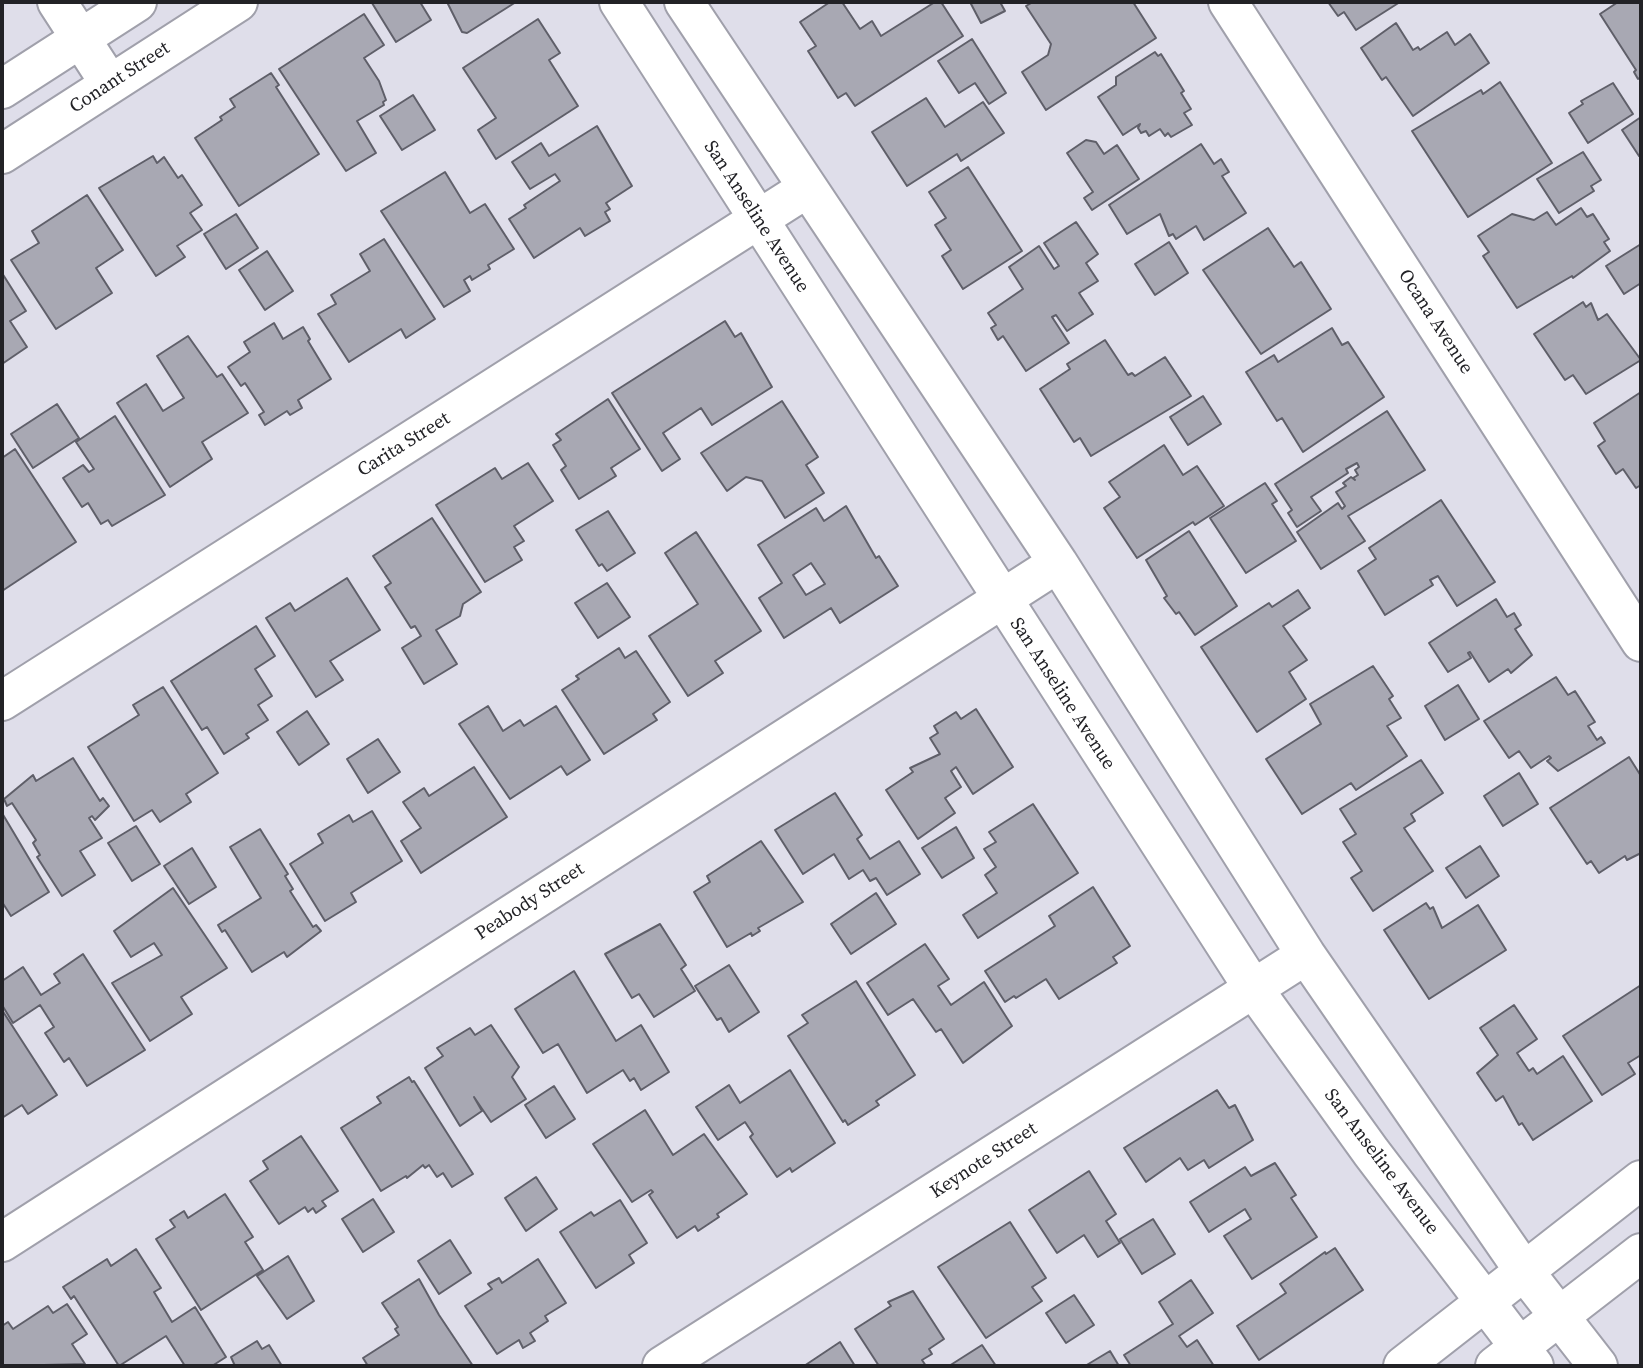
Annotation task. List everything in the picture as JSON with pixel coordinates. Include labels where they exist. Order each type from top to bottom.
[{"type":"street","points":[[57,2],[110,84]]},
{"type":"street","points":[[2,89],[137,2]]},
{"type":"street","name":"Conant Street","points":[[2,154],[238,2]]},
{"type":"street","name":"San Anseline Avenue","points":[[618,2],[1253,988],[1371,1152],[1487,1303],[1516,1360]]},
{"type":"street","points":[[684,2],[806,189],[1058,563],[1306,955],[1524,1271],[1598,1366]]},
{"type":"street","name":"Ocana Avenue","points":[[1228,2],[1641,642]]},
{"type":"street","name":"Carita Street","points":[[2,701],[806,189]]},
{"type":"street","name":"Peabody Street","points":[[2,1242],[1058,563]]},
{"type":"street","name":"Keynote Street","points":[[662,1366],[1306,955]]},
{"type":"street","points":[[1403,1366],[1641,1180]]},
{"type":"street","points":[[1516,1360],[1560,1314],[1641,1253]]},
{"type":"building","points":[[420,2],[431,20],[396,42],[372,3]]},
{"type":"building","points":[[447,2],[516,2],[467,33],[462,32]]},
{"type":"building","points":[[830,2],[842,2],[860,29],[872,21],[881,36],[935,2],[941,2],[963,36],[855,106],[846,93],[838,98],[808,51],[816,46],[800,22]]},
{"type":"building","points":[[970,2],[1000,2],[1005,11],[981,23]]},
{"type":"building","points":[[1033,2],[1133,2],[1156,38],[1046,110],[1022,72],[1048,55],[1051,44],[1026,6]]},
{"type":"building","points":[[1328,2],[1400,2],[1356,30],[1344,12],[1338,16]]},
{"type":"building","points":[[1618,2],[1641,2],[1641,77],[1638,79],[1634,72],[1636,70],[1600,14]]},
{"type":"building","points":[[364,14],[384,45],[364,58],[379,81],[386,100],[384,105],[357,121],[376,153],[346,171],[279,69]]},
{"type":"building","points":[[538,19],[560,53],[549,60],[578,106],[496,159],[478,130],[496,118],[463,68]]},
{"type":"building","points":[[1396,23],[1413,50],[1418,47],[1420,50],[1447,32],[1455,45],[1470,34],[1489,63],[1413,116],[1386,77],[1382,80],[1361,48]]},
{"type":"building","points":[[972,39],[1006,93],[989,104],[975,83],[959,93],[938,61]]},
{"type":"building","points":[[1155,52],[1158,56],[1161,54],[1184,91],[1181,93],[1191,109],[1184,113],[1192,125],[1171,137],[1168,133],[1165,136],[1160,129],[1149,136],[1146,131],[1141,133],[1138,128],[1140,124],[1123,135],[1098,97],[1116,85],[1116,77]]},
{"type":"building","points":[[271,73],[279,85],[276,87],[319,154],[239,206],[195,138],[222,120],[220,117],[235,107],[230,99]]},
{"type":"building","points":[[1500,82],[1552,163],[1468,217],[1412,131],[1481,90],[1483,94]]},
{"type":"building","points":[[1613,83],[1633,114],[1588,143],[1569,113],[1583,104],[1581,101]]},
{"type":"building","points":[[413,95],[435,130],[402,150],[380,116]]},
{"type":"building","points":[[926,98],[945,127],[983,102],[1004,133],[961,161],[957,154],[907,186],[872,132]]},
{"type":"building","points":[[1641,117],[1641,154],[1639,156],[1622,130]]},
{"type":"building","points":[[597,126],[632,186],[606,203],[610,209],[605,212],[610,221],[585,236],[580,228],[534,258],[509,219],[526,208],[524,205],[560,181],[555,174],[530,189],[512,162],[541,143],[549,156]]},
{"type":"building","points":[[1086,140],[1096,142],[1104,154],[1117,145],[1139,179],[1092,210],[1084,198],[1093,192],[1067,153]]},
{"type":"building","points":[[1201,144],[1214,164],[1221,159],[1229,172],[1222,176],[1246,213],[1204,240],[1196,226],[1176,239],[1173,234],[1169,236],[1160,214],[1127,234],[1109,205]]},
{"type":"building","points":[[1583,152],[1601,180],[1591,186],[1594,191],[1559,213],[1537,179]]},
{"type":"building","points":[[153,156],[157,163],[164,157],[178,178],[182,175],[202,205],[190,213],[202,230],[177,246],[185,257],[156,276],[99,188]]},
{"type":"building","points":[[968,167],[1022,251],[963,289],[942,256],[951,250],[935,225],[946,218],[929,192]]},
{"type":"building","points":[[445,172],[470,213],[485,204],[514,249],[488,265],[490,269],[472,280],[470,276],[464,280],[470,291],[444,307],[381,211]]},
{"type":"building","points":[[87,195],[123,250],[96,268],[112,293],[56,329],[11,260],[39,243],[32,231]]},
{"type":"building","points":[[1581,208],[1587,217],[1593,214],[1609,239],[1604,242],[1610,251],[1573,278],[1572,276],[1517,308],[1483,256],[1489,252],[1478,236],[1512,214],[1534,220],[1547,212],[1556,225]]},
{"type":"building","points":[[236,214],[258,248],[226,269],[204,234]]},
{"type":"building","points":[[1076,222],[1098,254],[1086,263],[1098,281],[1079,293],[1093,314],[1067,331],[1056,315],[1052,317],[1069,343],[1026,371],[1003,336],[998,340],[991,328],[996,325],[988,313],[1023,289],[1009,267],[1039,246],[1054,269],[1059,266],[1044,243]]},
{"type":"building","points":[[1268,228],[1294,267],[1301,262],[1331,309],[1261,354],[1203,270]]},
{"type":"building","points":[[384,239],[435,319],[406,338],[401,329],[349,362],[318,314],[336,304],[331,295],[370,271],[360,254]]},
{"type":"building","points":[[1169,242],[1188,273],[1155,295],[1135,264]]},
{"type":"building","points":[[1641,244],[1641,283],[1624,294],[1606,266]]},
{"type":"building","points":[[267,251],[293,291],[265,310],[239,270]]},
{"type":"building","points":[[2,273],[26,311],[10,321],[27,347],[2,364]]},
{"type":"building","points":[[1583,302],[1586,307],[1591,303],[1598,320],[1607,314],[1641,360],[1586,394],[1573,375],[1565,380],[1534,334]]},
{"type":"building","points":[[725,321],[735,337],[741,333],[772,387],[712,425],[701,408],[663,433],[680,459],[662,471],[612,393]]},
{"type":"building","points":[[274,323],[283,339],[303,327],[310,339],[308,341],[331,379],[298,400],[302,408],[290,415],[287,411],[265,425],[259,415],[264,412],[245,383],[241,386],[228,367],[250,352],[244,342]]},
{"type":"building","points":[[1332,328],[1342,345],[1348,342],[1384,397],[1303,452],[1282,418],[1277,421],[1246,372],[1274,355],[1278,362]]},
{"type":"building","points":[[188,336],[217,377],[222,374],[248,413],[202,442],[212,459],[170,487],[117,403],[146,384],[163,411],[184,398],[157,356]]},
{"type":"building","points":[[1105,340],[1128,375],[1132,373],[1135,376],[1165,357],[1191,396],[1091,456],[1080,438],[1074,442],[1040,389],[1070,369],[1067,364]]},
{"type":"building","points":[[1641,392],[1641,485],[1636,488],[1623,469],[1616,474],[1598,446],[1605,441],[1594,423]]},
{"type":"building","points":[[1203,396],[1221,424],[1188,445],[1170,417]]},
{"type":"building","points":[[608,399],[640,449],[611,468],[616,476],[579,499],[561,470],[566,466],[553,445],[561,440],[556,434]]},
{"type":"building","points":[[782,401],[818,457],[806,465],[824,493],[785,518],[762,481],[746,477],[727,491],[701,453]]},
{"type":"building","points":[[57,404],[79,438],[33,468],[11,434]]},
{"type":"building","points":[[1387,411],[1425,470],[1348,516],[1365,541],[1321,569],[1297,532],[1338,503],[1342,509],[1345,506],[1336,492],[1346,486],[1343,483],[1351,477],[1355,480],[1353,478],[1358,475],[1355,470],[1359,467],[1357,463],[1346,469],[1348,473],[1311,497],[1321,511],[1297,527],[1288,513],[1292,510],[1275,484]]},
{"type":"building","points":[[115,416],[165,495],[112,526],[108,520],[101,524],[88,503],[82,507],[63,478],[83,465],[89,472],[94,469],[76,442]]},
{"type":"building","points":[[1164,445],[1183,475],[1197,466],[1224,506],[1195,525],[1193,522],[1137,558],[1104,508],[1120,497],[1109,482]]},
{"type":"building","points":[[15,449],[76,542],[2,591],[2,458]]},
{"type":"building","points":[[528,463],[553,501],[514,526],[524,541],[514,547],[522,560],[485,582],[436,505],[495,468],[502,479]]},
{"type":"building","points":[[1265,483],[1277,501],[1272,504],[1296,541],[1246,573],[1210,518]]},
{"type":"building","points":[[1441,500],[1495,582],[1457,606],[1438,576],[1430,580],[1433,585],[1385,615],[1358,571],[1376,559],[1369,548]]},
{"type":"building","points":[[846,506],[876,558],[879,556],[898,586],[840,623],[831,608],[784,638],[759,598],[782,583],[758,545],[816,508],[824,521]],"holes":[[[811,563],[825,584],[806,595],[793,575]]]},
{"type":"building","points":[[608,511],[635,553],[607,571],[602,564],[599,566],[576,530]]},
{"type":"building","points":[[432,518],[481,592],[463,604],[460,616],[436,630],[457,664],[424,684],[402,648],[421,636],[415,626],[411,628],[385,587],[391,583],[373,556]]},
{"type":"building","points":[[1189,531],[1237,606],[1195,635],[1179,612],[1176,614],[1164,598],[1167,596],[1146,560]]},
{"type":"building","points":[[696,532],[761,631],[715,661],[723,673],[688,696],[649,636],[698,604],[665,553]]},
{"type":"building","points":[[347,578],[380,630],[330,661],[343,680],[316,697],[266,618],[290,603],[295,611]]},
{"type":"building","points":[[607,583],[630,617],[598,638],[575,603]]},
{"type":"building","points":[[1298,590],[1310,608],[1283,626],[1307,660],[1289,672],[1306,699],[1257,732],[1201,647],[1269,603],[1272,607]]},
{"type":"building","points":[[1496,599],[1507,617],[1514,613],[1521,625],[1515,629],[1532,655],[1511,673],[1508,669],[1489,682],[1470,652],[1468,653],[1471,658],[1448,672],[1429,643]]},
{"type":"building","points":[[256,626],[275,656],[255,669],[272,696],[258,705],[268,720],[246,734],[249,738],[224,754],[207,727],[202,730],[171,681]]},
{"type":"building","points":[[619,648],[625,658],[636,651],[670,702],[653,714],[657,720],[604,754],[562,690],[579,679],[576,676]]},
{"type":"building","points":[[1373,666],[1393,696],[1389,699],[1401,718],[1387,726],[1407,756],[1356,790],[1351,783],[1302,814],[1266,759],[1321,724],[1310,704]]},
{"type":"building","points":[[1556,677],[1568,695],[1575,691],[1595,722],[1588,726],[1597,740],[1601,737],[1605,743],[1558,771],[1547,761],[1551,758],[1549,756],[1531,768],[1519,751],[1509,758],[1484,721]]},
{"type":"building","points":[[1458,685],[1479,719],[1445,740],[1425,706]]},
{"type":"building","points":[[163,687],[218,773],[186,794],[191,802],[160,822],[152,810],[134,821],[88,747],[139,715],[133,705]]},
{"type":"building","points":[[488,706],[503,731],[520,720],[524,726],[556,706],[590,760],[567,775],[561,766],[510,799],[459,724]]},
{"type":"building","points":[[976,709],[1013,767],[973,794],[956,767],[951,771],[961,787],[945,798],[955,813],[918,839],[886,790],[913,772],[910,768],[940,754],[930,738],[938,733],[934,726],[956,712],[961,719]]},
{"type":"building","points":[[307,711],[329,744],[299,765],[277,732]]},
{"type":"building","points":[[378,739],[400,772],[368,793],[347,759]]},
{"type":"building","points":[[1629,757],[1641,776],[1641,853],[1627,860],[1625,856],[1599,873],[1591,861],[1587,864],[1550,808]]},
{"type":"building","points":[[73,758],[100,801],[103,798],[109,806],[95,820],[92,816],[89,818],[102,838],[80,851],[95,875],[62,896],[37,857],[40,855],[33,843],[36,840],[12,803],[7,806],[4,799],[33,775],[36,781]]},
{"type":"building","points":[[1421,760],[1443,793],[1411,814],[1415,821],[1404,828],[1433,871],[1373,911],[1351,878],[1362,871],[1343,842],[1356,834],[1340,809]]},
{"type":"building","points":[[474,767],[507,817],[421,873],[401,841],[421,828],[403,802],[424,788],[429,796]]},
{"type":"building","points":[[1519,773],[1538,804],[1503,826],[1484,796]]},
{"type":"building","points":[[835,793],[862,835],[857,839],[870,859],[899,841],[920,874],[887,895],[876,878],[870,881],[863,870],[849,879],[834,854],[803,874],[775,830]]},
{"type":"building","points":[[1033,804],[1078,873],[978,938],[963,915],[997,893],[985,875],[996,867],[984,849],[996,842],[989,832]]},
{"type":"building","points":[[372,811],[402,861],[351,893],[356,902],[325,921],[290,864],[323,843],[318,834],[349,815],[353,822]]},
{"type":"building","points":[[2,813],[49,892],[11,916],[2,902]]},
{"type":"building","points":[[136,826],[160,864],[132,881],[108,843]]},
{"type":"building","points":[[956,827],[974,858],[942,878],[922,848]]},
{"type":"building","points":[[260,829],[288,874],[285,876],[293,889],[290,891],[313,927],[316,925],[321,931],[287,957],[284,952],[252,972],[225,930],[222,932],[218,925],[261,898],[230,847]]},
{"type":"building","points":[[761,841],[803,902],[758,928],[760,931],[752,936],[751,933],[727,947],[694,892],[710,882],[707,876]]},
{"type":"building","points":[[1480,846],[1499,876],[1466,898],[1446,868]]},
{"type":"building","points":[[192,848],[216,887],[189,904],[164,866]]},
{"type":"building","points":[[1093,887],[1130,946],[1113,957],[1117,963],[1059,999],[1046,979],[1005,1002],[985,971],[1055,926],[1049,916]]},
{"type":"building","points":[[173,888],[227,968],[181,997],[192,1014],[150,1041],[112,983],[162,955],[154,943],[131,957],[114,931]]},
{"type":"building","points":[[876,893],[896,924],[851,954],[831,924]]},
{"type":"building","points":[[1426,903],[1430,909],[1433,907],[1442,928],[1478,905],[1506,950],[1429,999],[1384,930]]},
{"type":"building","points":[[660,924],[686,965],[681,969],[695,991],[654,1017],[639,994],[632,998],[605,954]]},
{"type":"building","points":[[925,944],[949,979],[938,986],[951,1005],[984,982],[1012,1026],[963,1063],[941,1029],[936,1032],[913,999],[888,1015],[867,983]]},
{"type":"building","points":[[83,954],[145,1050],[87,1086],[69,1058],[64,1062],[45,1033],[54,1027],[40,1005],[13,1023],[2,1005],[2,981],[23,967],[41,995],[60,983],[54,974]]},
{"type":"building","points":[[729,965],[759,1012],[729,1032],[721,1018],[717,1020],[695,986]]},
{"type":"building","points":[[574,971],[616,1041],[641,1025],[669,1072],[641,1090],[634,1078],[630,1081],[623,1070],[587,1093],[558,1044],[543,1053],[515,1009]]},
{"type":"building","points":[[856,981],[915,1075],[876,1101],[879,1105],[848,1125],[845,1120],[843,1122],[788,1036],[808,1023],[802,1015]]},
{"type":"building","points":[[1641,985],[1641,1055],[1628,1063],[1635,1074],[1602,1095],[1563,1036]]},
{"type":"building","points":[[1514,1005],[1537,1039],[1517,1053],[1529,1071],[1533,1068],[1537,1074],[1563,1056],[1592,1101],[1533,1140],[1522,1123],[1519,1125],[1503,1096],[1496,1101],[1477,1073],[1498,1055],[1480,1028]]},
{"type":"building","points":[[2,1010],[57,1095],[28,1114],[22,1105],[2,1118]]},
{"type":"building","points":[[491,1025],[519,1067],[512,1077],[526,1099],[491,1122],[474,1097],[482,1111],[460,1126],[425,1068],[443,1056],[437,1048],[470,1028],[475,1035]]},
{"type":"building","points":[[790,1070],[835,1143],[792,1172],[790,1168],[777,1177],[750,1137],[753,1134],[745,1122],[718,1140],[696,1107],[729,1085],[740,1103]]},
{"type":"building","points":[[409,1077],[473,1174],[452,1187],[443,1173],[437,1177],[429,1165],[425,1168],[423,1165],[407,1178],[406,1176],[381,1191],[341,1128],[381,1103],[377,1097]]},
{"type":"building","points":[[554,1086],[575,1119],[546,1138],[525,1105]]},
{"type":"building","points":[[1217,1090],[1229,1108],[1235,1105],[1253,1140],[1209,1168],[1204,1160],[1188,1170],[1180,1158],[1146,1182],[1124,1148]]},
{"type":"building","points":[[645,1110],[673,1155],[704,1134],[747,1194],[717,1214],[719,1217],[698,1231],[695,1226],[677,1238],[649,1195],[653,1192],[651,1190],[632,1202],[593,1144]]},
{"type":"building","points":[[301,1136],[338,1191],[322,1201],[326,1206],[316,1213],[313,1208],[308,1212],[305,1207],[279,1224],[250,1181],[268,1169],[263,1161]]},
{"type":"building","points":[[1275,1163],[1296,1195],[1291,1198],[1317,1237],[1252,1279],[1224,1236],[1251,1219],[1245,1209],[1209,1232],[1190,1202],[1245,1167],[1251,1176]]},
{"type":"building","points":[[1089,1171],[1116,1214],[1106,1221],[1120,1243],[1098,1257],[1084,1235],[1057,1253],[1029,1210]]},
{"type":"building","points":[[536,1177],[557,1209],[526,1231],[505,1198]]},
{"type":"building","points":[[225,1194],[253,1237],[245,1242],[263,1270],[201,1310],[156,1239],[175,1227],[170,1220],[184,1211],[188,1218]]},
{"type":"building","points":[[373,1199],[394,1232],[363,1252],[342,1219]]},
{"type":"building","points":[[620,1200],[647,1243],[629,1255],[634,1263],[596,1288],[560,1232],[591,1212],[594,1216]]},
{"type":"building","points":[[1153,1219],[1175,1254],[1142,1274],[1120,1239]]},
{"type":"building","points":[[1010,1222],[1046,1278],[1032,1287],[1042,1301],[986,1338],[938,1267]]},
{"type":"building","points":[[450,1240],[471,1273],[439,1294],[418,1261]]},
{"type":"building","points":[[1335,1248],[1363,1290],[1259,1360],[1237,1326],[1286,1293],[1280,1284],[1325,1252],[1326,1254]]},
{"type":"building","points":[[136,1249],[161,1288],[154,1292],[172,1322],[195,1307],[226,1357],[212,1366],[185,1366],[166,1336],[119,1366],[74,1296],[71,1299],[63,1287],[107,1259],[111,1266]]},
{"type":"building","points":[[288,1256],[314,1301],[287,1319],[257,1276]]},
{"type":"building","points":[[538,1259],[566,1303],[545,1316],[548,1321],[530,1333],[535,1341],[523,1348],[519,1340],[497,1354],[465,1306],[492,1289],[488,1284],[499,1278],[502,1283]]},
{"type":"building","points":[[419,1279],[473,1366],[368,1366],[363,1358],[399,1335],[395,1329],[398,1327],[382,1303]]},
{"type":"building","points":[[1191,1280],[1213,1313],[1179,1336],[1187,1347],[1197,1340],[1214,1366],[1131,1366],[1124,1355],[1173,1324],[1159,1302]]},
{"type":"building","points":[[913,1291],[944,1339],[929,1349],[932,1354],[922,1360],[926,1366],[879,1366],[855,1329],[891,1306],[888,1302]]},
{"type":"building","points":[[1074,1295],[1094,1325],[1066,1343],[1046,1313]]},
{"type":"building","points":[[67,1304],[87,1334],[72,1344],[85,1364],[2,1366],[2,1326],[8,1322],[13,1329],[48,1306],[53,1313]]},
{"type":"building","points":[[257,1341],[262,1349],[269,1345],[282,1366],[235,1366],[231,1357]]},
{"type":"building","points":[[840,1342],[855,1366],[804,1366]]},
{"type":"building","points":[[982,1345],[996,1366],[949,1366]]},
{"type":"building","points":[[1110,1351],[1119,1366],[1085,1366]]}]
